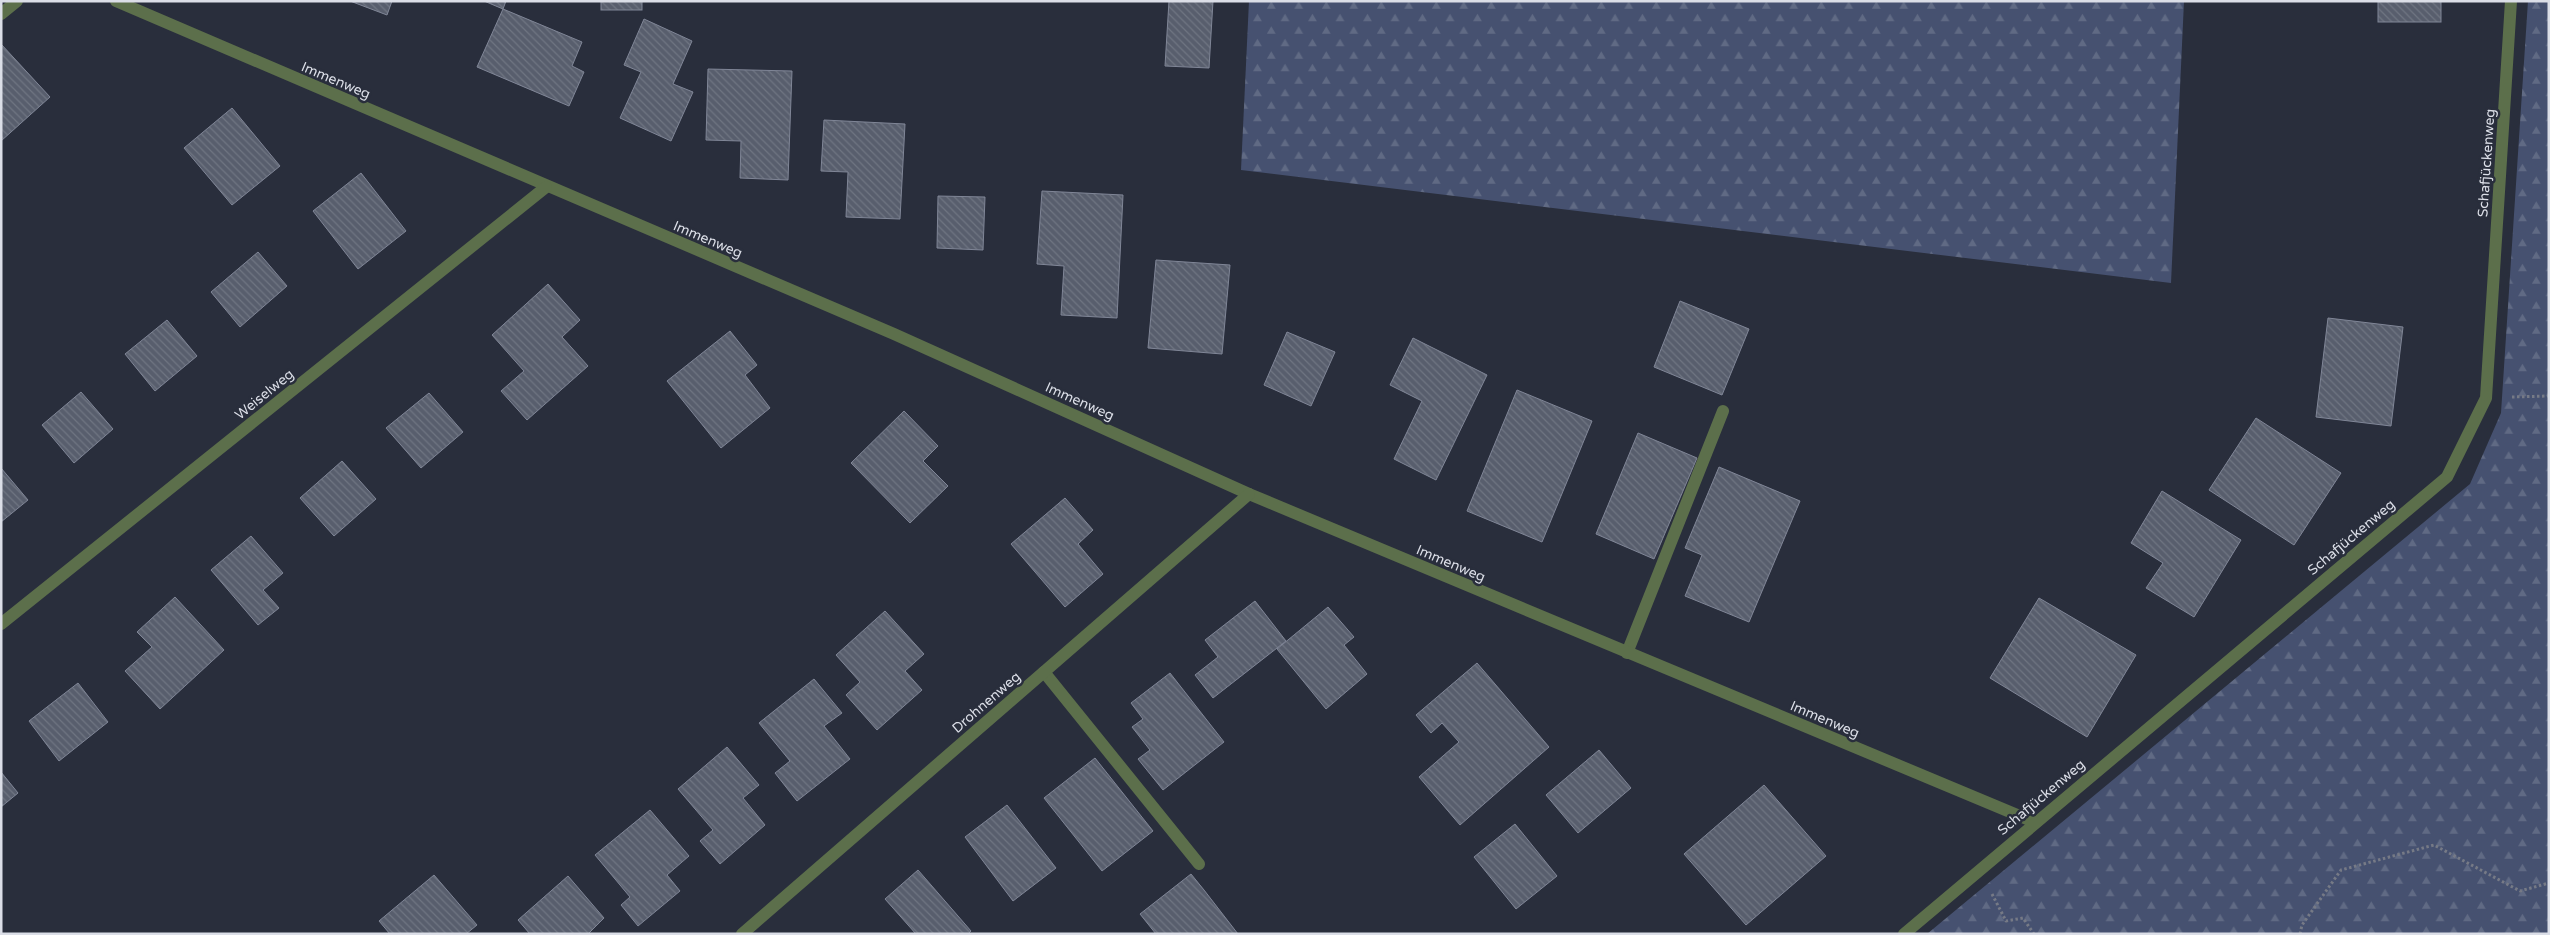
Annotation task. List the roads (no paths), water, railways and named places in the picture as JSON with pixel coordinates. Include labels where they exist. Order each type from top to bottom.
[{"type":"street","points":[[1,14],[17,1]]},
{"type":"street","name":"Immenweg","points":[[116,1],[546,187],[894,334],[1249,494],[2034,822]]},
{"type":"street","name":"Schafjückenweg","points":[[1904,934],[2034,822],[2447,477],[2486,398],[2511,1]]},
{"type":"street","name":"Weiselweg","points":[[1,624],[546,187]]},
{"type":"street","points":[[1627,653],[1723,411]]},
{"type":"street","name":"Drohnenweg","points":[[742,934],[1249,494]]},
{"type":"street","points":[[1044,672],[1199,864]]}]
